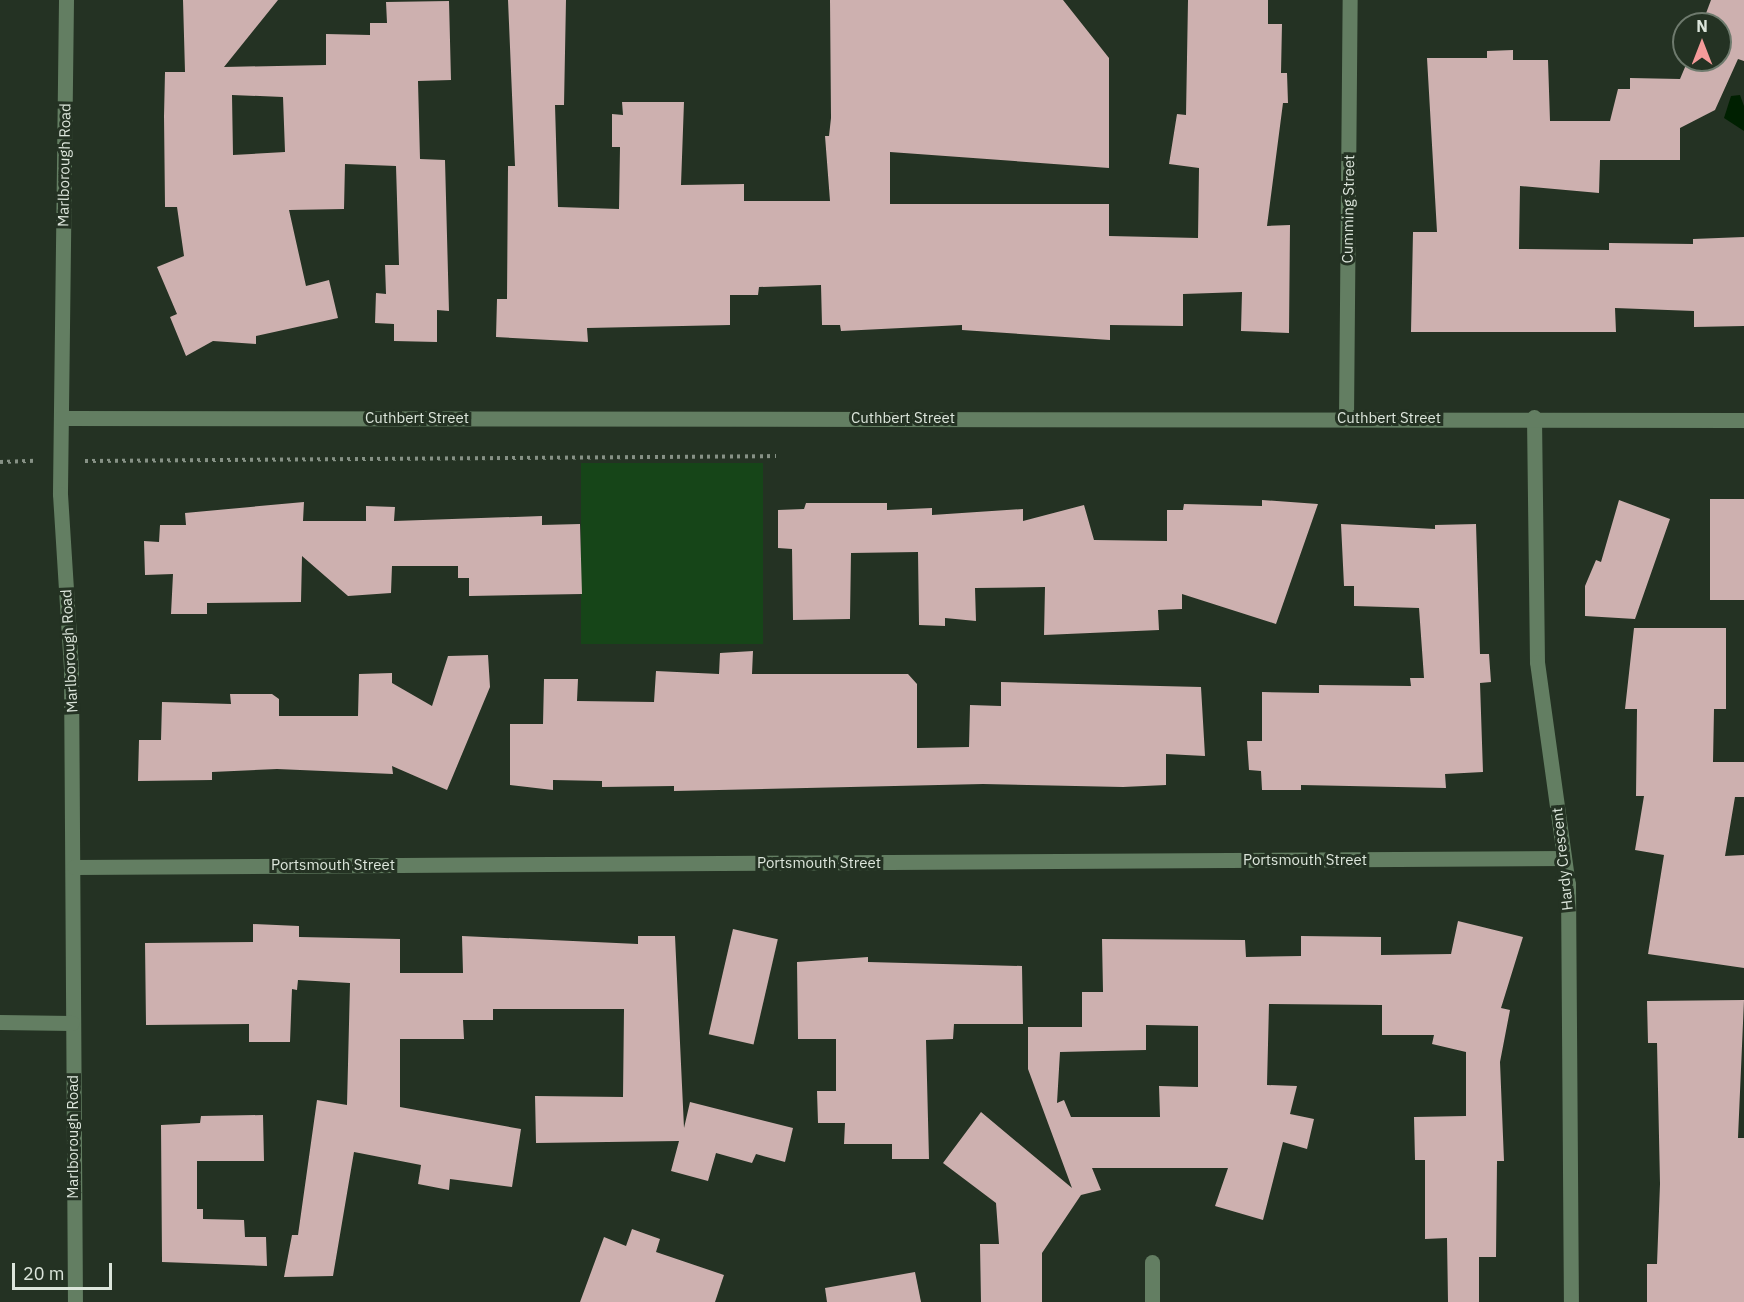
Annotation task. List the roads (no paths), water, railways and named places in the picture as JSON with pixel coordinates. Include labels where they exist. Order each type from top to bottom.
[{"type":"street","name":"Marlborough Road","points":[[66,0],[61,418],[74,867],[72,1023],[75,1302]]},
{"type":"street","name":"Cumming Street","points":[[1346,418],[1350,0]]},
{"type":"street","name":"Cuthbert Street","points":[[61,418],[1534,417],[1744,420]]},
{"type":"street","name":"Hardy Crescent","points":[[1534,417],[1535,636],[1564,858],[1569,916],[1571,1302]]},
{"type":"street","name":"Portsmouth Street","points":[[74,867],[1564,858]]},
{"type":"street","points":[[0,1022],[72,1023]]},
{"type":"street","points":[[1152,1262],[1152,1302]]}]
